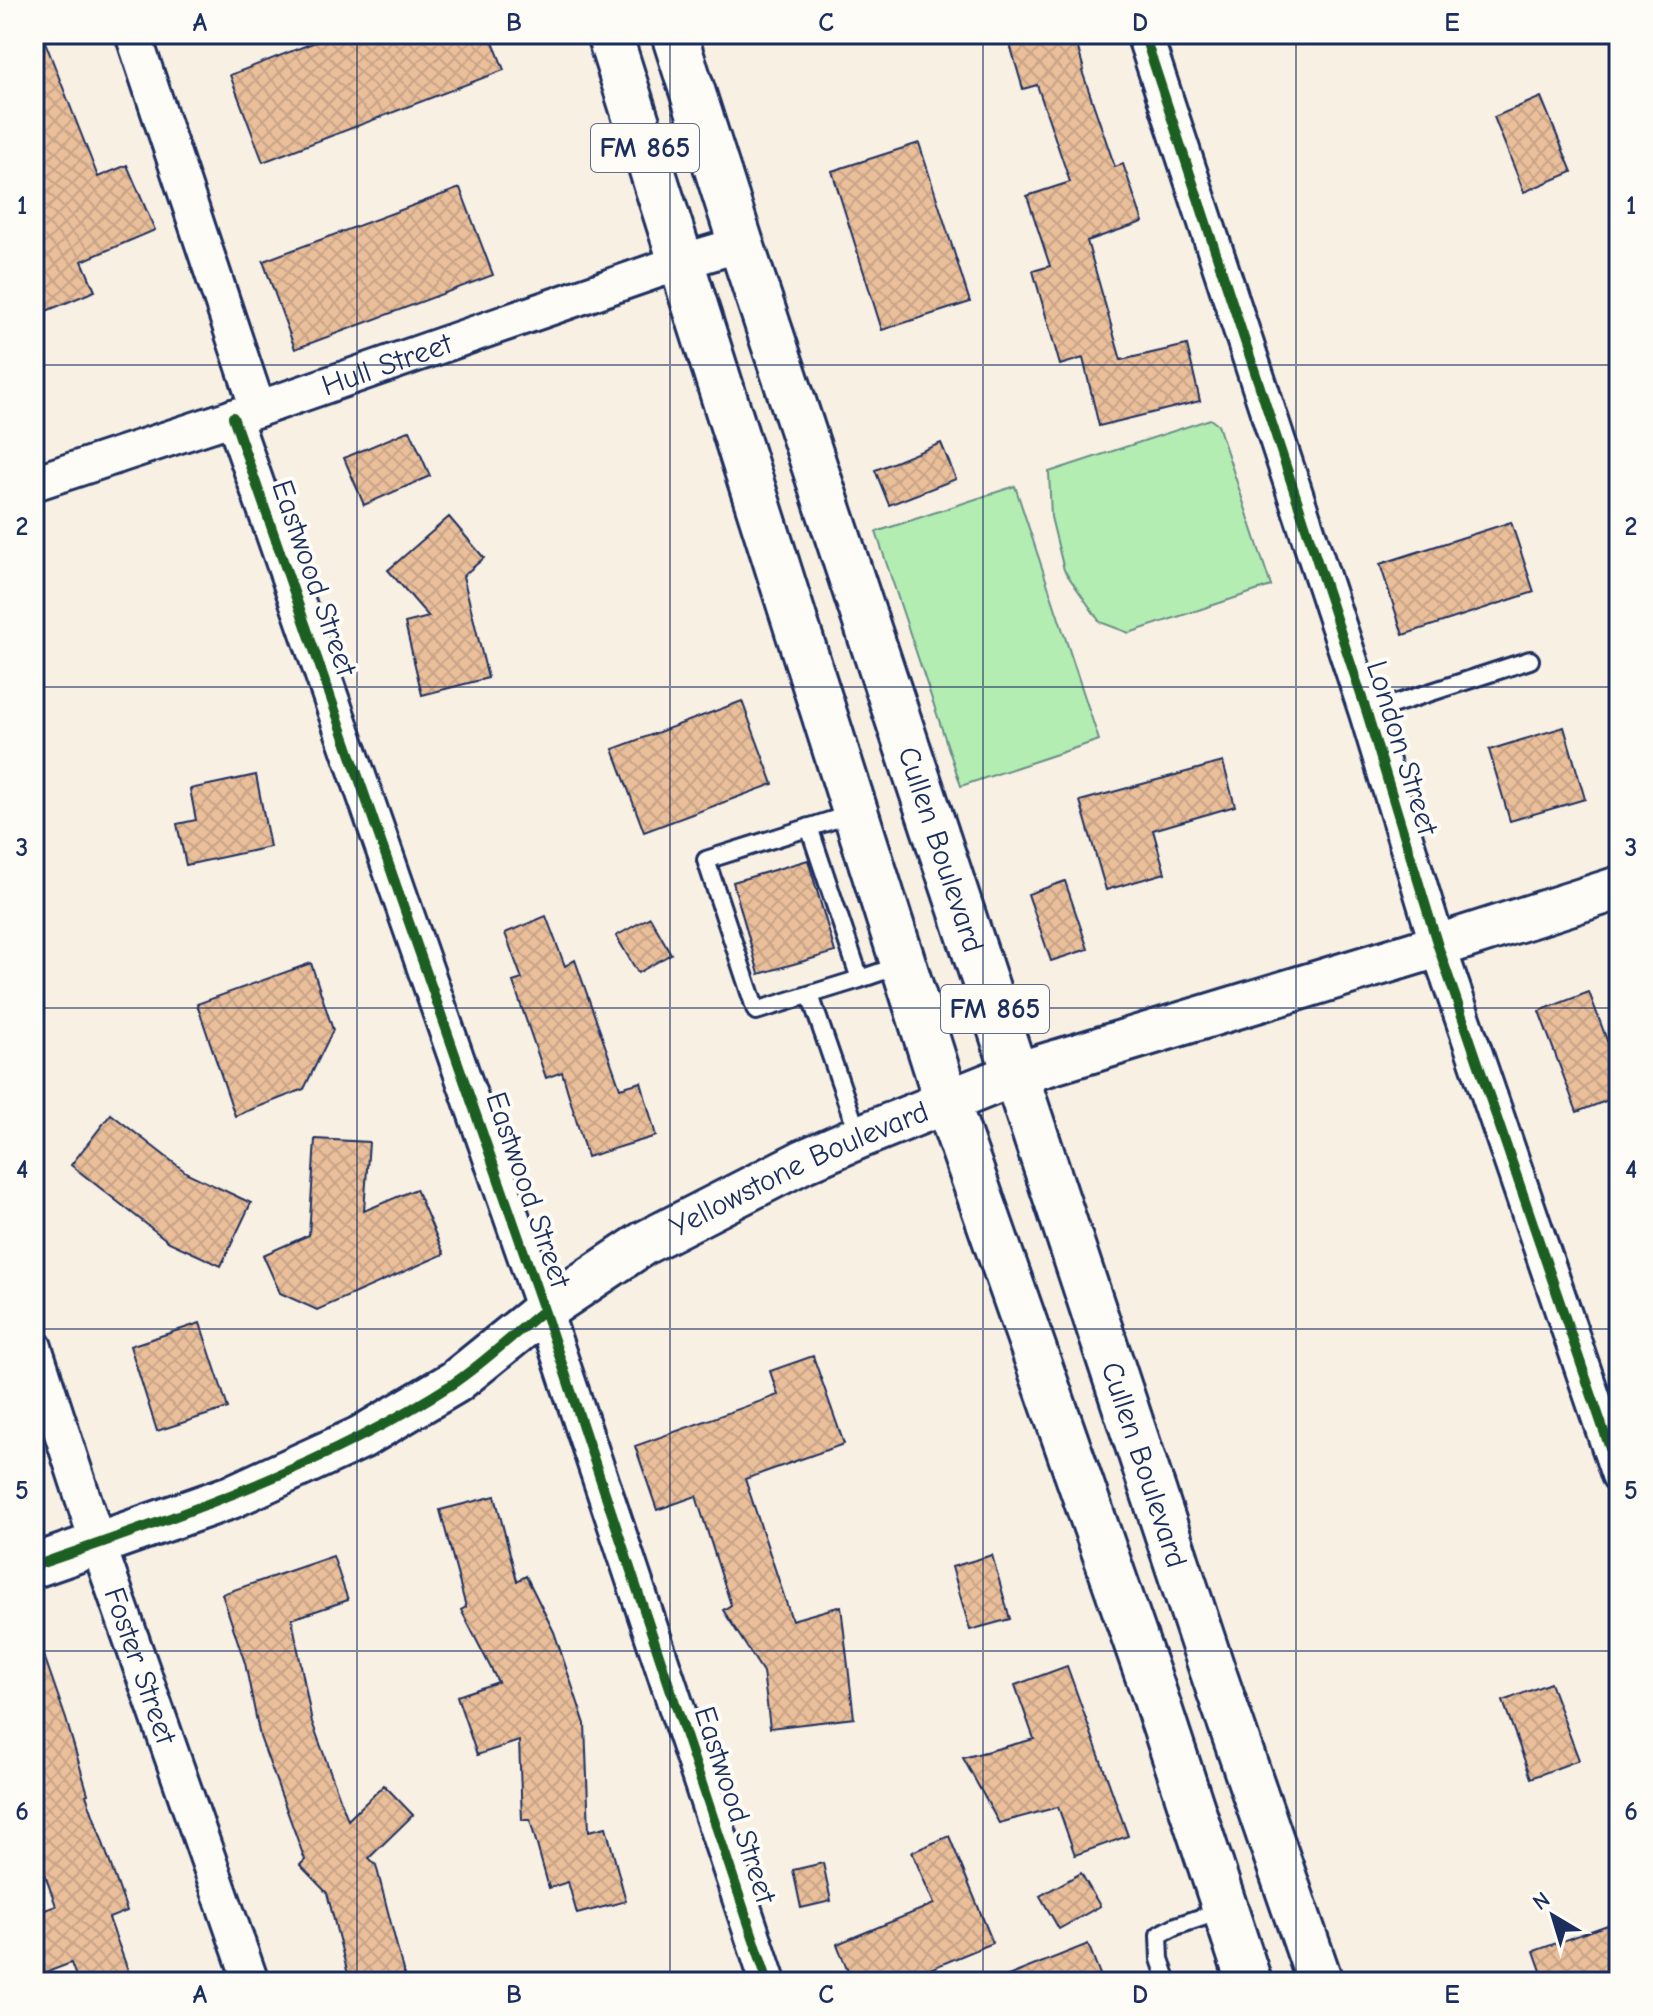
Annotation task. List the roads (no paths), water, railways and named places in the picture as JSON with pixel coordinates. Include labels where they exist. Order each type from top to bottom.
[{"type":"main road","name":"FM 865","points":[[609,34],[947,1102],[1153,1690],[1249,1982]]},
{"type":"main road","name":"Cullen Boulevard","points":[[674,34],[1213,1672],[1320,1982]]},
{"type":"main road","points":[[1153,1690],[1213,1672]]},
{"type":"street","name":"Eastwood Street","points":[[133,34],[246,413],[768,1982]]},
{"type":"street","name":"London Street","points":[[1144,34],[1367,713],[1438,946],[1619,1475]]},
{"type":"street","name":"Hull Street","points":[[34,483],[741,244]]},
{"type":"street","name":"Yellowstone Boulevard","points":[[34,1566],[231,1497],[360,1438],[455,1382],[544,1310],[644,1243],[804,1161],[859,1137],[1016,1074],[1619,888]]},
{"type":"street","name":"Foster Street","points":[[34,1347],[98,1544],[251,1982]]},
{"type":"lane","points":[[1367,713],[1530,660]]},
{"type":"lane","points":[[857,812],[706,860],[739,933],[756,1011],[904,964]]},
{"type":"lane","points":[[809,827],[828,906],[860,979]]},
{"type":"lane","points":[[810,995],[859,1137]]},
{"type":"lane","points":[[1168,1982],[1160,1959],[1159,1935],[1225,1910]]}]
